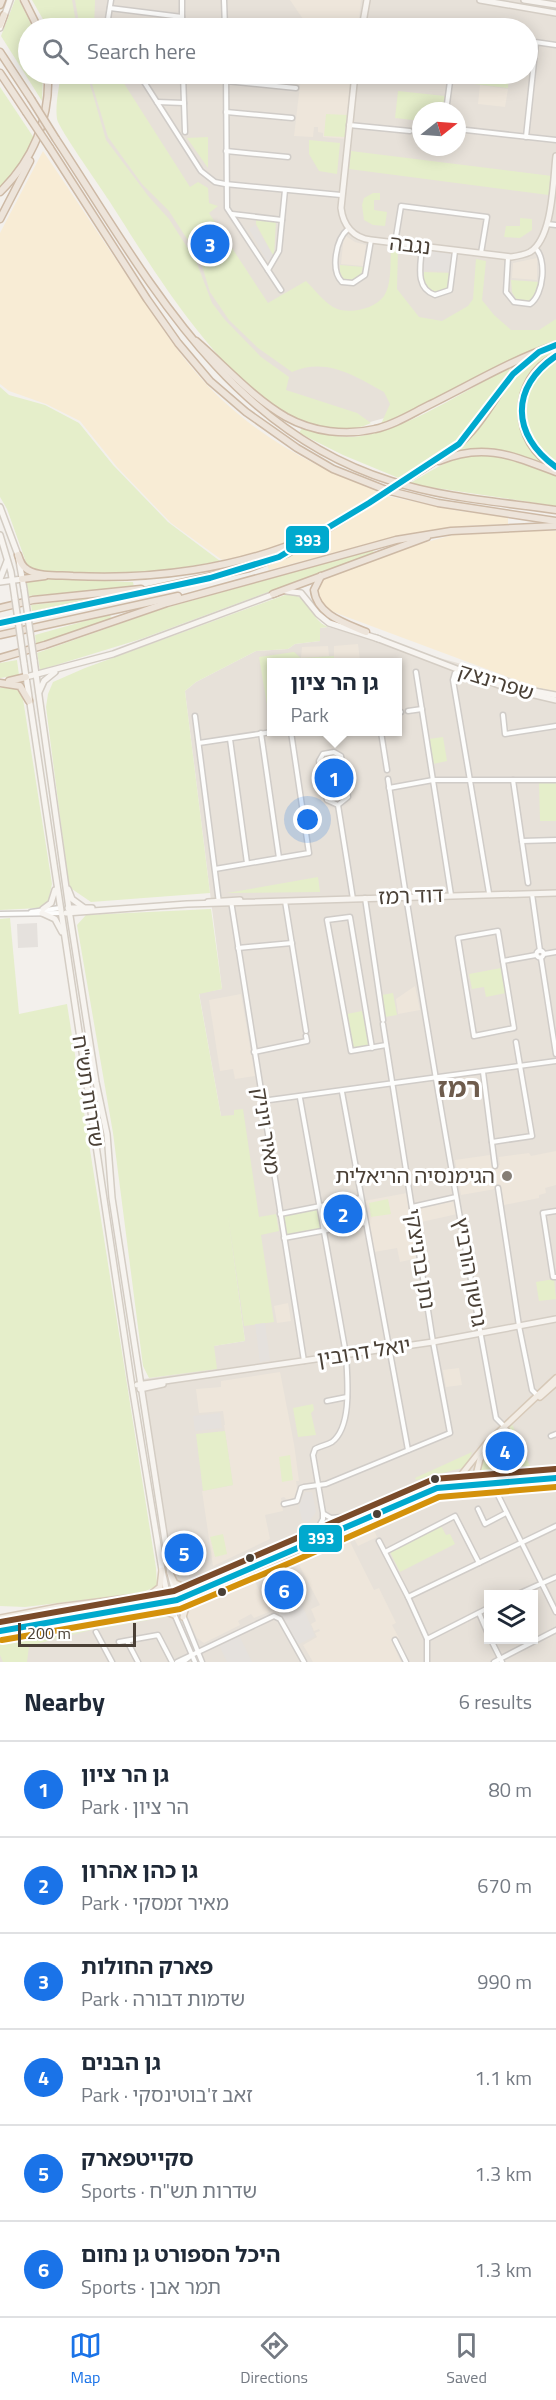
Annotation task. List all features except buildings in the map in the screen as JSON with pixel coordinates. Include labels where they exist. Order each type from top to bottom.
[{"type":"highway","points":[[0,5],[2,0]]},
{"type":"highway","points":[[24,0],[33,18]]},
{"type":"highway","points":[[0,26],[4,15]]},
{"type":"highway","points":[[0,52],[18,80]]},
{"type":"highway","points":[[0,73],[178,343],[210,381],[246,412],[297,448],[333,469],[386,490],[438,503],[556,521]]},
{"type":"highway","points":[[21,84],[180,326],[226,378],[258,406],[301,438],[341,460],[389,481],[440,494],[556,510]]},
{"type":"highway","points":[[0,219],[29,162],[40,132],[48,84]]},
{"type":"highway","points":[[0,192],[24,164],[40,132]]},
{"type":"highway","points":[[180,326],[247,388],[278,411],[298,422],[336,432],[374,429],[396,421],[556,345]]},
{"type":"highway","points":[[0,623],[239,570],[279,557],[334,525],[459,444],[469,434],[509,377],[542,350]]},
{"type":"highway","points":[[556,356],[541,365],[530,380],[523,397],[521,413],[524,431],[532,447],[556,470]]},
{"type":"highway","points":[[425,467],[460,453],[480,451],[507,454],[556,470]]},
{"type":"highway","points":[[18,555],[22,566],[30,571],[52,575],[118,578],[154,576],[266,554],[334,525]]},
{"type":"highway","points":[[0,658],[21,653],[167,603],[396,540],[451,531],[556,526]]},
{"type":"highway","points":[[273,594],[398,547],[451,531]]},
{"type":"highway","points":[[328,573],[321,576],[315,585],[317,602],[338,620],[366,632]]},
{"type":"highway","points":[[22,579],[52,575]]},
{"type":"highway","points":[[0,608],[33,600],[183,583]]},
{"type":"highway","points":[[0,635],[225,586]]},
{"type":"highway","points":[[0,683],[26,677]]},
{"type":"highway","points":[[0,683],[20,686],[29,701]]},
{"type":"main road","points":[[4,15],[10,0]]},
{"type":"main road","points":[[362,18],[365,0]]},
{"type":"main road","points":[[480,0],[556,14]]},
{"type":"main road","points":[[524,0],[556,5]]},
{"type":"main road","points":[[348,229],[341,214],[341,195],[354,84]]},
{"type":"main road","points":[[535,248],[547,224],[556,156]]},
{"type":"main road","name":"נגבה","points":[[348,229],[358,237],[371,240],[508,256],[525,254],[535,248]]},
{"type":"main road","points":[[0,507],[18,555],[22,579],[0,580],[6,567],[7,556]]},
{"type":"main road","name":"שדרות תש\"ח","points":[[0,535],[12,579],[133,1388],[169,1602]]},
{"type":"main road","name":"שדרות תש\"ח","points":[[22,579],[64,880],[96,1082],[107,1134],[112,1198],[137,1364],[170,1573],[177,1599]]},
{"type":"main road","name":"שפרינצק","points":[[273,594],[291,590],[301,593],[324,619],[358,634],[379,639]]},
{"type":"main road","points":[[26,677],[124,650],[273,594]]},
{"type":"main road","name":"שפרינצק","points":[[366,632],[509,689],[556,700]]},
{"type":"main road","name":"שפרינצק","points":[[438,662],[523,689],[556,695]]},
{"type":"main road","points":[[39,703],[40,689],[45,681],[65,668]]},
{"type":"main road","points":[[556,695],[556,700]]},
{"type":"main road","points":[[64,880],[72,899],[84,908]]},
{"type":"main road","points":[[56,882],[51,903],[43,911],[55,919],[65,937]]},
{"type":"main road","name":"דוד רמז","points":[[69,910],[78,912],[219,902],[556,892]]},
{"type":"main road","name":"דוד רמז","points":[[61,910],[104,909]]},
{"type":"main road","points":[[72,929],[73,919],[78,912]]},
{"type":"main road","name":"יואל דרובין","points":[[133,1388],[433,1342],[556,1318]]},
{"type":"main road","points":[[137,1364],[146,1379],[154,1384],[147,1392],[144,1406]]},
{"type":"main road","points":[[458,1479],[475,1457],[556,1378]]},
{"type":"main road","points":[[474,1480],[478,1463],[487,1449],[556,1383]]},
{"type":"main road","points":[[474,1480],[471,1467],[475,1457]]},
{"type":"main road","points":[[493,1479],[556,1471]]},
{"type":"main road","points":[[1,1618],[58,1607],[167,1593],[189,1587],[416,1486],[458,1479],[556,1478]]},
{"type":"main road","points":[[0,1631],[169,1602],[197,1593],[421,1493],[474,1480]]},
{"type":"main road","points":[[149,1595],[160,1587],[162,1570]]},
{"type":"main road","points":[[170,1573],[177,1586],[189,1587]]},
{"type":"main road","points":[[183,1617],[189,1598],[197,1593]]},
{"type":"main road","points":[[149,1606],[174,1614]]},
{"type":"street","points":[[108,18],[111,0]]},
{"type":"street","points":[[110,8],[182,17],[182,0]]},
{"type":"street","points":[[224,0],[225,18]]},
{"type":"street","points":[[538,42],[556,45]]},
{"type":"street","points":[[145,84],[204,176],[225,184],[341,195]]},
{"type":"street","points":[[183,84],[185,132]]},
{"type":"street","points":[[226,84],[225,184],[227,208],[281,290]]},
{"type":"street","points":[[256,84],[296,88]]},
{"type":"street","points":[[447,102],[450,84]]},
{"type":"street","points":[[526,137],[532,84]]},
{"type":"street","points":[[157,102],[184,103]]},
{"type":"street","points":[[226,112],[292,118]]},
{"type":"street","points":[[349,125],[410,130]]},
{"type":"street","points":[[466,130],[556,140]]},
{"type":"street","points":[[226,151],[288,157]]},
{"type":"street","points":[[267,270],[279,251],[285,190]]},
{"type":"street","points":[[395,243],[401,206],[487,217],[481,253]]},
{"type":"street","points":[[231,214],[282,220]]},
{"type":"street","points":[[547,224],[556,225]]},
{"type":"street","points":[[348,229],[340,237],[336,265],[337,276],[342,282],[353,283],[365,275],[371,240]]},
{"type":"street","points":[[422,246],[421,284],[427,292],[435,296],[450,290],[455,250]]},
{"type":"street","points":[[508,256],[506,292],[514,302],[530,304],[538,297],[541,287],[541,257],[535,248]]},
{"type":"street","points":[[460,671],[455,673],[453,680],[489,893]]},
{"type":"street","points":[[416,672],[450,895]]},
{"type":"street","points":[[408,711],[422,709]]},
{"type":"street","points":[[502,715],[505,734],[556,726]]},
{"type":"street","points":[[195,716],[219,902]]},
{"type":"street","points":[[199,743],[267,732]]},
{"type":"street","points":[[261,733],[279,858]]},
{"type":"street","points":[[215,869],[309,853],[292,736]]},
{"type":"street","points":[[382,736],[387,770]]},
{"type":"street","points":[[230,739],[247,863]]},
{"type":"street","points":[[334,752],[341,756],[348,797],[338,805],[333,805],[327,800],[319,761],[323,754],[334,752]]},
{"type":"street","name":"גרשון הורביץ","points":[[388,779],[405,896],[456,1197],[496,1418],[505,1427]]},
{"type":"street","points":[[389,788],[433,780],[556,780]]},
{"type":"street","points":[[513,780],[528,883]]},
{"type":"street","points":[[338,805],[353,899]]},
{"type":"street","points":[[522,842],[556,840]]},
{"type":"street","points":[[532,894],[556,1054]]},
{"type":"street","name":"נתן ברניצקי","points":[[365,898],[392,1085],[433,1342],[450,1433],[408,1450]]},
{"type":"street","points":[[254,1052],[307,1041],[285,901]]},
{"type":"street","name":"מאיר ויניק","points":[[231,902],[304,1361]]},
{"type":"street","name":"דוד רמז","points":[[0,914],[61,910]]},
{"type":"street","points":[[372,1048],[350,917],[327,920],[351,1052],[372,1048],[386,1045]]},
{"type":"street","points":[[498,931],[503,961],[514,1028],[474,1036],[458,938],[498,931]]},
{"type":"street","points":[[238,948],[291,943]]},
{"type":"street","points":[[503,961],[556,952]]},
{"type":"street","points":[[550,1015],[556,1014]]},
{"type":"street","points":[[492,1142],[532,1136],[516,1042]]},
{"type":"street","points":[[262,1101],[300,1098],[556,1061]]},
{"type":"street","points":[[483,1072],[495,1166]]},
{"type":"street","points":[[284,1504],[297,1501],[301,1488],[304,1486],[319,1485],[408,1450],[342,1092]]},
{"type":"street","points":[[300,1098],[346,1354],[347,1397],[341,1430],[331,1443],[315,1449],[313,1455],[323,1513],[323,1519],[317,1530]]},
{"type":"street","points":[[498,1188],[519,1326],[532,1390],[537,1395]]},
{"type":"street","points":[[412,1207],[456,1197]]},
{"type":"street","points":[[280,1214],[361,1198]]},
{"type":"street","points":[[556,1211],[543,1213],[554,1277],[556,1276]]},
{"type":"street","points":[[284,1238],[365,1223]]},
{"type":"street","points":[[327,1401],[347,1397]]},
{"type":"street","points":[[493,1479],[506,1513],[556,1612]]},
{"type":"street","points":[[478,1509],[484,1524],[506,1513]]},
{"type":"street","points":[[323,1513],[327,1518],[334,1519],[351,1515]]},
{"type":"street","points":[[385,1552],[455,1516],[480,1563]]},
{"type":"street","points":[[408,1597],[522,1543],[541,1531],[556,1526]]},
{"type":"street","points":[[380,1541],[427,1639],[427,1662]]},
{"type":"street","points":[[527,1590],[556,1577]]},
{"type":"street","points":[[177,1599],[202,1662]]},
{"type":"street","points":[[169,1602],[195,1662]]},
{"type":"street","points":[[427,1639],[484,1610]]},
{"type":"street","points":[[478,1613],[484,1624]]},
{"type":"street","points":[[183,1662],[197,1653],[277,1617],[304,1662]]},
{"type":"street","points":[[494,1662],[502,1660],[556,1630]]},
{"type":"street","points":[[96,1632],[112,1662]]},
{"type":"street","points":[[119,1642],[158,1635],[174,1662],[192,1656]]},
{"type":"street","points":[[395,1640],[406,1662]]},
{"type":"street","points":[[127,1641],[138,1662]]},
{"type":"street","points":[[493,1644],[502,1660]]},
{"type":"shaded area","points":[[38,0],[556,0],[556,337],[388,417],[363,424],[242,373],[71,84],[538,84],[538,18],[47,18]]},
{"type":"shaded area","points":[[290,0],[361,0],[359,18],[302,18]]},
{"type":"shaded area","points":[[300,84],[350,84],[346,139],[323,137],[323,133],[318,132],[318,127],[314,127],[313,137],[294,136]]},
{"type":"shaded area","points":[[480,85],[508,89],[505,107],[478,104]]},
{"type":"shaded area","points":[[255,225],[274,257],[267,261],[249,229]]},
{"type":"shaded area","points":[[344,235],[355,242],[366,245],[363,266],[341,264]]},
{"type":"shaded area","points":[[425,249],[454,252],[451,272],[423,270]]},
{"type":"shaded area","points":[[537,258],[537,280],[512,278],[513,263]]},
{"type":"shaded area","points":[[328,627],[552,689],[556,653],[556,1662],[0,1662],[0,1638],[185,1609],[173,1574],[143,1379],[205,1370],[213,1346],[245,1341],[214,1117],[221,1116],[199,993],[222,989],[185,691],[196,682],[256,651],[288,649],[295,644],[320,641],[320,628]]},
{"type":"shaded area","points":[[358,644],[360,658],[334,658],[334,646]]},
{"type":"shaded area","points":[[328,646],[329,656],[301,658],[302,647]]},
{"type":"shaded area","points":[[37,923],[38,947],[18,948],[17,924]]},
{"type":"shaded area","points":[[415,986],[420,1010],[398,1014],[396,999]]},
{"type":"shaded area","points":[[241,994],[255,1076],[235,1079],[233,1069],[220,1071],[209,1000]]},
{"type":"shaded area","name":"הגימנסיה הריאלית","points":[[556,1151],[556,1185],[545,1188],[546,1193],[539,1195],[539,1198],[504,1205],[501,1188],[461,1195],[455,1160],[490,1155],[492,1166],[495,1166],[500,1165],[499,1157],[529,1153],[531,1156]]},
{"type":"shaded area","points":[[407,1193],[418,1258],[400,1262],[397,1248],[374,1252],[364,1201]]},
{"type":"shaded area","points":[[454,1200],[457,1214],[417,1223],[415,1208]]},
{"type":"shaded area","points":[[288,1303],[291,1321],[277,1323],[274,1306]]},
{"type":"shaded area","points":[[265,1323],[270,1360],[260,1362],[255,1324]]},
{"type":"shaded area","points":[[459,1368],[462,1385],[446,1387],[443,1370]]},
{"type":"shaded area","points":[[280,1372],[294,1444],[299,1481],[296,1481],[298,1495],[296,1499],[288,1501],[284,1497],[281,1498],[283,1511],[265,1515],[270,1539],[213,1566],[202,1491],[233,1485],[223,1411],[199,1413],[196,1389],[221,1387],[221,1381]]},
{"type":"shaded area","points":[[220,1413],[222,1428],[195,1431],[193,1416]]},
{"type":"shaded area","points":[[305,1492],[312,1492],[316,1512],[309,1522],[302,1520],[299,1506]]},
{"type":"shaded area","points":[[371,1524],[377,1537],[358,1546],[351,1533]]},
{"type":"shaded area","points":[[347,1536],[374,1590],[379,1588],[396,1623],[392,1625],[399,1638],[392,1642],[401,1662],[313,1662],[303,1645],[317,1637],[315,1633],[320,1631],[319,1629],[314,1631],[311,1624],[316,1621],[311,1609],[320,1605],[296,1559]]},
{"type":"shaded area","points":[[253,1577],[269,1612],[254,1618],[251,1614],[238,1621],[240,1625],[204,1643],[197,1638],[187,1616],[191,1604]]},
{"type":"shaded area","points":[[301,1602],[315,1636],[295,1646],[279,1613]]},
{"type":"shaded area","points":[[238,1633],[252,1662],[227,1662],[218,1643]]},
{"type":"green space","points":[[15,0],[19,0],[28,18],[18,18],[18,63],[1,36]]},
{"type":"green space","points":[[32,0],[72,0],[75,18],[42,18]]},
{"type":"green space","points":[[75,0],[95,0],[94,18],[78,18]]},
{"type":"green space","points":[[31,84],[43,84],[42,101]]},
{"type":"green space","points":[[60,84],[90,84],[106,140],[149,197],[169,219],[196,261],[212,303],[225,320],[261,357],[289,377],[286,390],[357,413],[371,423],[355,428],[333,429],[294,417],[261,396],[230,368],[174,299],[59,125],[56,108]]},
{"type":"green space","points":[[92,84],[124,84],[190,187],[198,182],[208,188],[209,203],[218,206],[209,213],[268,303],[306,281],[333,307],[345,311],[367,308],[380,301],[387,291],[391,250],[398,250],[397,289],[419,317],[442,321],[468,306],[473,299],[476,259],[486,261],[482,300],[494,315],[511,330],[539,330],[556,319],[556,343],[381,424],[390,404],[384,392],[340,370],[317,367],[292,372],[258,348],[229,320],[210,292],[200,259],[169,211],[142,184],[108,137]]},
{"type":"green space","points":[[474,84],[508,84],[508,88]]},
{"type":"green space","points":[[0,87],[34,138],[16,169],[0,188]]},
{"type":"green space","points":[[398,91],[445,96],[444,102],[412,102],[412,120],[395,118]]},
{"type":"green space","points":[[326,114],[347,115],[345,137],[324,136]]},
{"type":"green space","points":[[208,137],[208,168],[187,138]]},
{"type":"green space","points":[[309,140],[340,143],[337,174],[319,171],[309,154]]},
{"type":"green space","points":[[351,151],[552,176],[549,195],[349,169]]},
{"type":"green space","points":[[373,193],[380,193],[380,200],[374,200],[374,210],[387,212],[385,226],[373,225],[364,220],[362,205],[364,198]]},
{"type":"green space","points":[[256,218],[276,220],[274,257],[256,224]]},
{"type":"green space","points":[[520,218],[532,219],[532,230],[520,238],[504,237],[506,226],[520,226]]},
{"type":"green space","points":[[340,265],[363,267],[360,278],[353,281],[343,279]]},
{"type":"green space","points":[[424,272],[452,273],[448,288],[435,294],[429,290],[423,280]]},
{"type":"green space","points":[[511,280],[540,282],[538,292],[531,300],[517,301],[512,292]]},
{"type":"green space","points":[[550,350],[553,354],[536,367],[525,383],[519,408],[522,433],[535,455],[545,463],[544,465],[500,451],[478,449],[453,452],[479,427],[520,372]]},
{"type":"green space","points":[[556,358],[556,467],[533,448],[521,406],[534,373]]},
{"type":"green space","points":[[513,366],[477,420],[464,435],[438,456],[401,479],[343,455],[299,433],[302,428],[346,437],[379,432],[418,417]]},
{"type":"green space","points":[[0,387],[9,395],[45,405],[79,423],[113,465],[168,522],[220,561],[161,570],[104,574],[44,571],[27,565],[7,509],[0,497]]},
{"type":"green space","points":[[489,453],[556,475],[556,506],[409,484],[447,463]]},
{"type":"green space","points":[[373,550],[374,553],[141,639],[40,670],[37,653],[162,609]]},
{"type":"green space","points":[[52,579],[133,582],[134,587],[28,596],[26,582]]},
{"type":"green space","points":[[285,595],[300,597],[316,618],[328,627],[320,628],[320,641],[295,644],[288,649],[256,651],[196,682],[185,691],[210,893],[91,902],[69,887],[46,707],[53,682],[85,668]]},
{"type":"green space","points":[[92,598],[91,601],[32,612],[31,605]]},
{"type":"green space","points":[[110,614],[111,619],[36,644],[35,635]]},
{"type":"green space","points":[[294,652],[301,658],[267,658],[267,705],[259,657]]},
{"type":"green space","points":[[334,656],[334,658],[301,658]]},
{"type":"green space","points":[[17,660],[19,675],[0,678],[0,663]]},
{"type":"green space","points":[[12,687],[20,692],[23,699],[52,884],[48,902],[39,908],[0,910],[0,688]]},
{"type":"green space","points":[[443,737],[447,761],[433,764],[429,739]]},
{"type":"green space","points":[[339,755],[346,797],[328,800],[321,758]]},
{"type":"green space","points":[[539,782],[556,783],[556,821],[540,821]]},
{"type":"green space","points":[[318,877],[320,892],[227,893]]},
{"type":"green space","points":[[211,909],[222,989],[199,994],[221,1116],[234,1115],[234,1110],[243,1109],[259,1217],[276,1214],[279,1231],[261,1235],[274,1322],[244,1326],[228,1215],[245,1341],[214,1346],[217,1369],[149,1378],[143,1366],[113,1133],[77,925],[86,915]]},
{"type":"green space","points":[[10,918],[19,1014],[67,1004],[157,1586],[141,1593],[25,1607],[0,1606],[0,919]]},
{"type":"green space","points":[[501,968],[506,993],[486,997],[484,987],[472,989],[469,974]]},
{"type":"green space","points":[[393,993],[397,1015],[385,1017],[382,995]]},
{"type":"green space","points":[[362,1011],[369,1045],[353,1048],[347,1014]]},
{"type":"green space","points":[[388,1199],[391,1214],[371,1217],[369,1203]]},
{"type":"green space","points":[[359,1200],[363,1221],[326,1228],[322,1206]]},
{"type":"green space","points":[[318,1208],[322,1229],[285,1235],[282,1214]]},
{"type":"green space","points":[[554,1279],[556,1299],[539,1301],[536,1282]]},
{"type":"green space","points":[[313,1404],[314,1410],[311,1413],[316,1435],[298,1437],[293,1408]]},
{"type":"green space","points":[[512,1424],[533,1473],[484,1477],[479,1469],[480,1459]]},
{"type":"green space","points":[[225,1431],[233,1485],[203,1491],[196,1434]]},
{"type":"green space","points":[[472,1452],[466,1467],[416,1480],[415,1478]]},
{"type":"green space","points":[[290,1455],[293,1480],[282,1482],[279,1457]]},
{"type":"green space","points":[[441,1526],[446,1535],[450,1534],[455,1544],[400,1572],[390,1552]]},
{"type":"green space","points":[[223,1534],[227,1554],[215,1557],[210,1537]]},
{"type":"green space","points":[[192,1541],[198,1561],[182,1566],[185,1574],[179,1576],[172,1545]]},
{"type":"green space","points":[[161,1612],[172,1616],[91,1630],[29,1646],[27,1662],[3,1662],[0,1655],[0,1637]]},
{"type":"sand","points":[[43,151],[163,330],[201,379],[247,421],[283,446],[320,467],[380,492],[297,540],[268,551],[222,560],[171,523],[117,467],[80,421],[46,404],[9,391],[0,384],[0,233]]},
{"type":"sand","points":[[387,496],[459,511],[508,517],[508,524],[464,526],[400,535],[269,570],[267,565],[295,553]]},
{"type":"sand","points":[[556,531],[556,692],[535,687],[339,614],[322,604],[318,595],[324,577],[408,547],[453,535]]},
{"type":"transit line","name":"393","points":[[0,623],[210,578],[279,557],[369,503],[459,444],[513,374],[539,352],[556,345]]},
{"type":"transit line","name":"393","points":[[556,356],[541,368],[530,382],[524,396],[522,411],[524,426],[531,441],[541,454],[556,467]]},
{"type":"transit line","points":[[0,1622],[174,1591],[434,1479],[555,1469]]},
{"type":"transit line","name":"393","points":[[0,1631],[177,1600],[437,1488],[556,1478]]},
{"type":"transit line","points":[[2,1640],[180,1609],[439,1497],[556,1487]]},
{"type":"place","name":"פארק החולות","points":[[210,244]]},
{"type":"place","name":"גן הר ציון","points":[[334,778]]},
{"type":"place","name":"הגימנסיה הריאלית","points":[[507,1176]]},
{"type":"place","name":"גן כהן אהרון","points":[[343,1214]]},
{"type":"place","name":"גן הבנים","points":[[505,1451]]},
{"type":"place","name":"סקייטפארק","points":[[184,1553]]},
{"type":"place","name":"היכל הספורט גן נחום","points":[[284,1590]]},
{"type":"district","name":"רמז","points":[[459,1088]]}]
